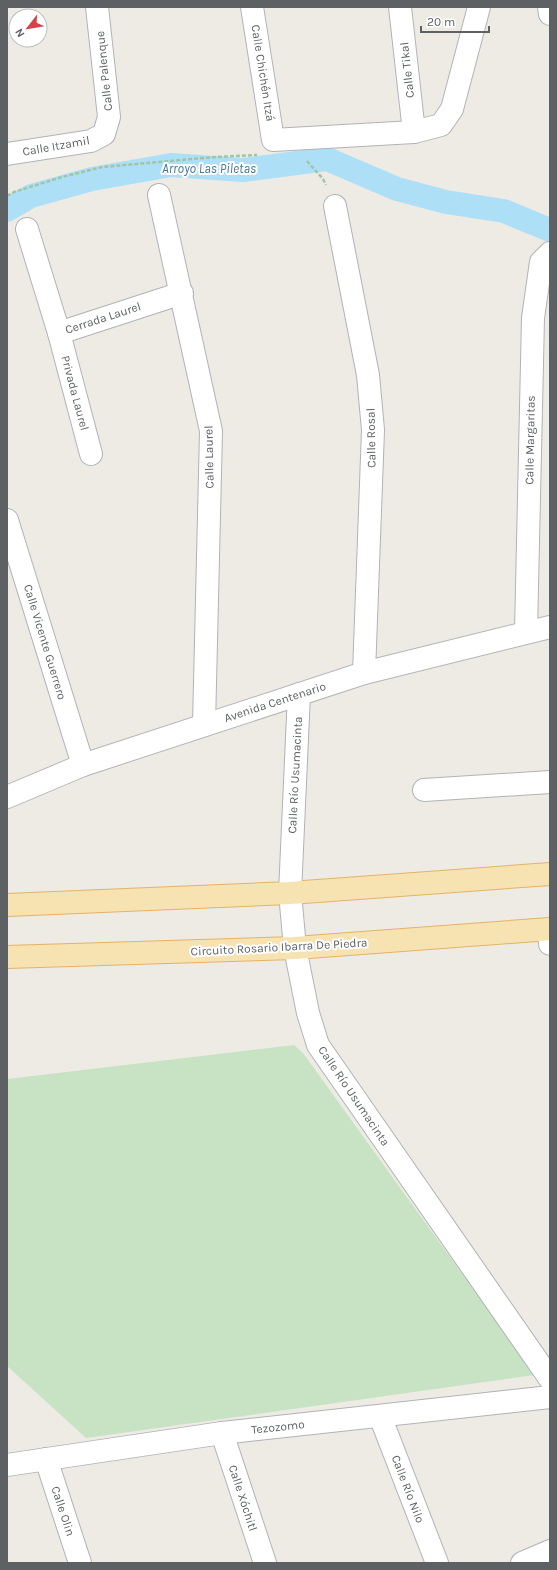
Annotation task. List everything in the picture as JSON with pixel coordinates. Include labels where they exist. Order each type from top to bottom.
[{"type":"main road","points":[[7,905],[290,893],[550,874]]},
{"type":"main road","name":"Circuito Rosario Ibarra De Piedra","points":[[7,957],[295,948],[550,934]]},
{"type":"street","name":"Calle Palenque","points":[[97,7],[109,117],[104,134]]},
{"type":"street","name":"Calle Chichén Itzá","points":[[252,7],[267,147]]},
{"type":"street","name":"Calle Tikal","points":[[400,7],[414,132]]},
{"type":"street","points":[[267,147],[414,132],[441,125],[452,109],[479,7]]},
{"type":"street","points":[[549,7],[550,14]]},
{"type":"street","name":"Calle Itzamil","points":[[7,154],[91,141],[104,134]]},
{"type":"street","name":"Calle Laurel","points":[[159,195],[212,431],[204,725]]},
{"type":"street","name":"Calle Rosal","points":[[335,206],[368,375],[373,430],[364,673]]},
{"type":"street","name":"Cerrada Laurel","points":[[27,229],[59,332],[182,294]]},
{"type":"street","name":"Calle Margaritas","points":[[526,632],[533,318],[546,258]]},
{"type":"street","name":"Privada Laurel","points":[[59,332],[91,454]]},
{"type":"street","name":"Calle Vicente Guerrero","points":[[7,520],[82,765]]},
{"type":"street","name":"Avenida Centenario","points":[[7,797],[82,765],[364,673],[550,627]]},
{"type":"street","name":"Calle Río Usumacinta","points":[[299,694],[290,893],[295,948],[308,1013],[318,1045],[550,1379]]},
{"type":"street","points":[[424,790],[550,782]]},
{"type":"street","name":"Tezozomo","points":[[7,1465],[222,1433],[550,1397]]},
{"type":"street","name":"Calle Río Nilo","points":[[380,1416],[437,1563]]},
{"type":"street","name":"Calle Xóchitl","points":[[222,1433],[264,1563]]},
{"type":"street","name":"Calle Olin","points":[[46,1458],[80,1563]]},
{"type":"street","points":[[522,1563],[550,1551]]},
{"type":"path","points":[[7,196],[14,192],[102,166],[215,157],[267,147]]},
{"type":"path","points":[[304,158],[323,179]]},
{"type":"green space","points":[[294,1045],[303,1053],[535,1375],[86,1438],[7,1366],[7,1079]]},
{"type":"waterway","name":"Arroyo Las Piletas","points":[[7,210],[31,196],[92,179],[171,165],[243,170],[327,159],[397,189],[446,202],[504,211],[550,230]]}]
